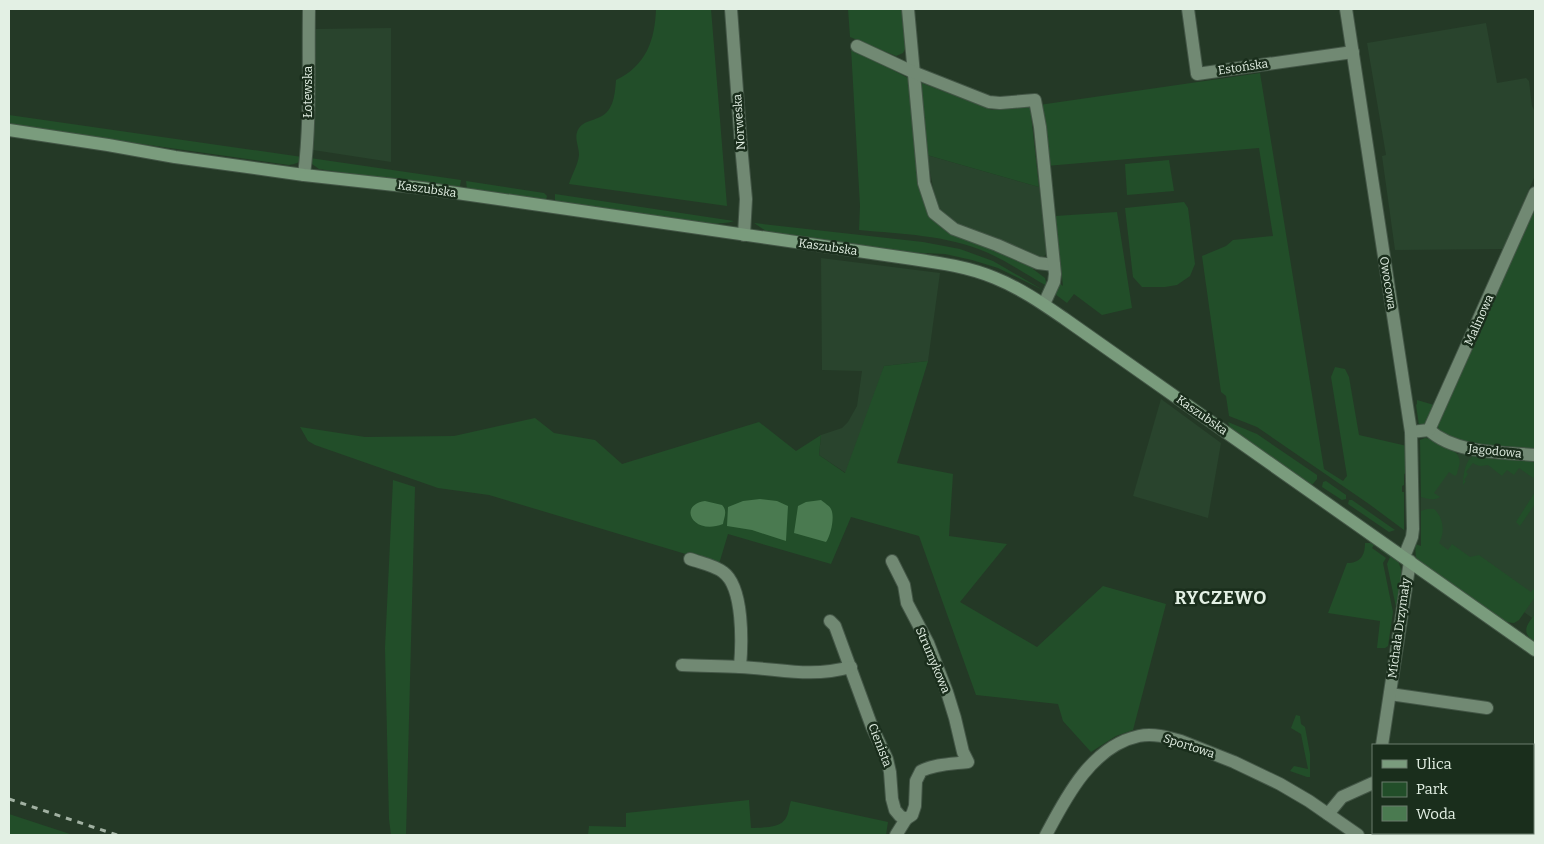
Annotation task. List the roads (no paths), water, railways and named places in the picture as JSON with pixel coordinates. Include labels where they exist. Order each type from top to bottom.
[{"type":"main road","name":"Kaszubska","points":[[9,130],[99,143],[175,157],[304,175],[422,188],[913,259],[960,267],[996,278],[1044,304],[1117,354],[1535,650]]},
{"type":"street","name":"Łotewska","points":[[304,175],[308,124],[309,9]]},
{"type":"street","name":"Norweska","points":[[731,9],[746,199],[744,235]]},
{"type":"street","points":[[908,9],[924,184],[934,213],[954,229],[1038,263],[1054,265]]},
{"type":"street","name":"Estońska","points":[[1188,9],[1198,74],[1353,52]]},
{"type":"street","name":"Owocowa","points":[[1346,9],[1411,432],[1413,529],[1407,559]]},
{"type":"street","points":[[858,46],[913,72],[989,102],[1035,100],[1040,127],[1054,265],[1054,282],[1044,304]]},
{"type":"street","name":"Malinowa","points":[[1430,430],[1535,194]]},
{"type":"street","points":[[1411,432],[1430,430]]},
{"type":"street","name":"Jagodowa","points":[[1430,430],[1439,438],[1468,448],[1535,455]]},
{"type":"street","points":[[690,559],[716,568],[724,573],[731,583],[738,603],[740,618],[742,646],[740,667]]},
{"type":"street","name":"Michała Drzymały","points":[[1382,744],[1407,559]]},
{"type":"street","name":"Strumykowa","points":[[892,561],[904,585],[907,603],[928,642],[947,692],[963,752],[968,762],[940,765],[920,771],[916,781],[915,806],[912,815],[906,819]]},
{"type":"street","name":"Cienista","points":[[830,622],[835,626],[872,727],[887,759],[895,810],[906,819]]},
{"type":"street","points":[[682,666],[740,667],[818,674],[851,668]]},
{"type":"street","name":"Michała Drzymały","points":[[1390,694],[1487,708]]},
{"type":"street","name":"Sportowa","points":[[1046,835],[1075,786],[1098,758],[1116,745],[1138,736],[1149,735],[1181,741],[1288,788],[1358,835]]},
{"type":"street","points":[[1328,814],[1342,798],[1372,783]]},
{"type":"street","points":[[896,835],[906,819]]},
{"type":"water","points":[[760,499],[777,501],[788,506],[786,541],[752,530],[727,526],[728,507],[743,501]]},
{"type":"water","points":[[821,500],[829,506],[833,516],[832,526],[826,542],[794,533],[798,506],[806,502]]},
{"type":"water","points":[[705,501],[724,507],[723,524],[712,527],[704,526],[692,519],[690,513],[692,508]]},
{"type":"railway","points":[[9,799],[117,835]]},
{"type":"district","name":"RYCZEWO","points":[[1221,598]]}]
